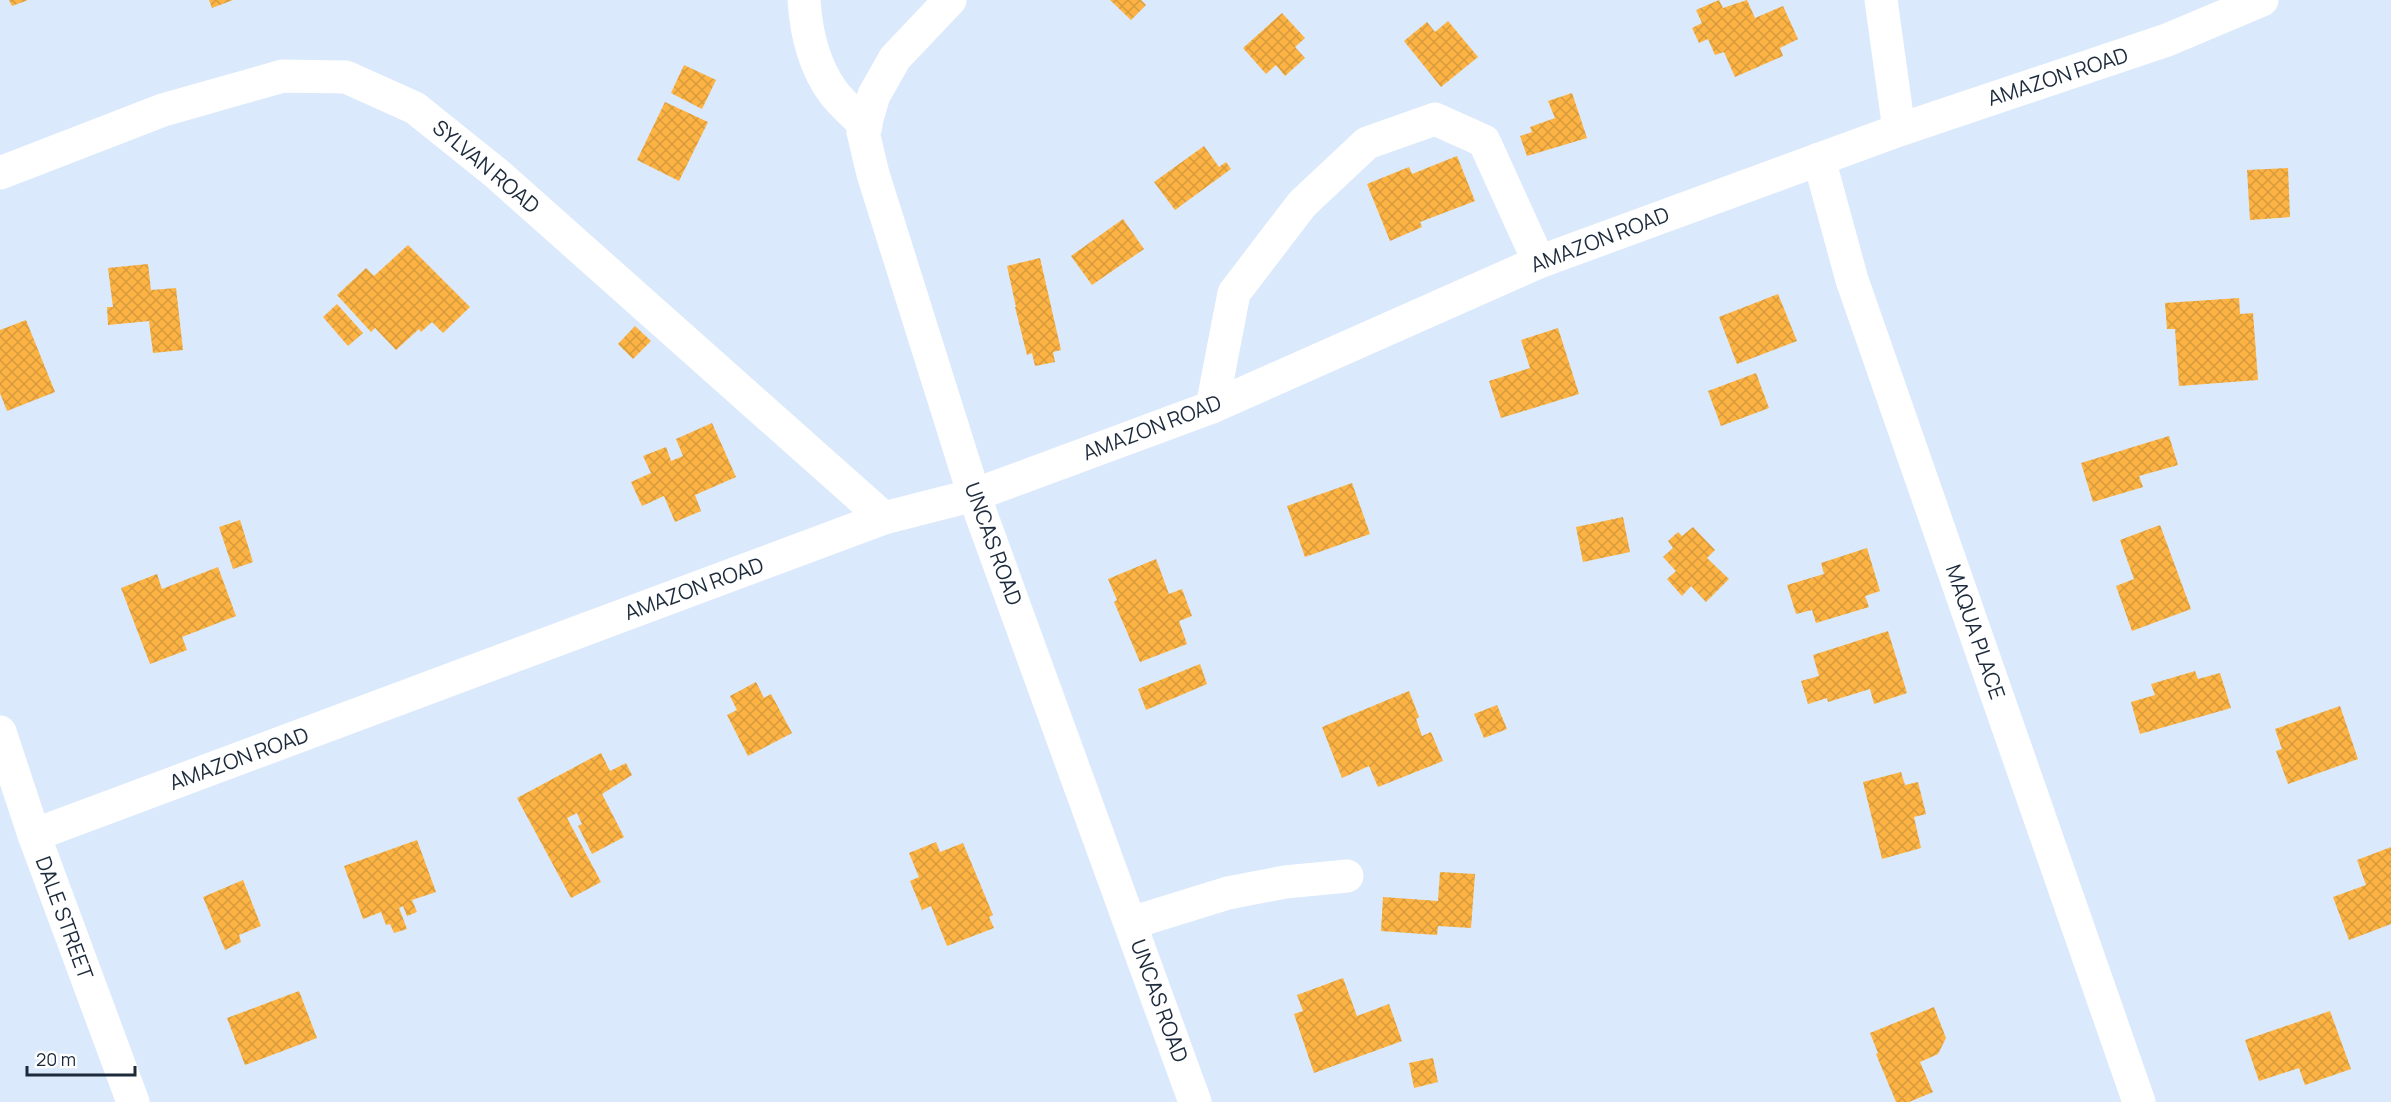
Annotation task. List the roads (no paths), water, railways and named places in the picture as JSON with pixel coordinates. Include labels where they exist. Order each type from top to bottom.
[{"type":"street","points":[[804,0],[805,18],[816,62],[833,92],[866,126]]},
{"type":"street","name":"UNCAS ROAD","points":[[950,0],[895,58],[874,95],[863,132],[873,174],[974,495],[1195,1102]]},
{"type":"street","points":[[1881,0],[1899,130]]},
{"type":"street","name":"AMAZON ROAD","points":[[34,835],[884,518],[974,495],[1212,407],[1539,262],[1899,130],[2167,40],[2262,0]]},
{"type":"street","name":"SYLVAN ROAD","points":[[0,173],[163,110],[283,76],[346,77],[415,108],[496,173],[884,518]]},
{"type":"street","points":[[1212,407],[1234,293],[1302,204],[1367,143],[1435,119],[1484,141],[1539,262]]},
{"type":"street","name":"MAQUA PLACE","points":[[1819,159],[1852,280],[2139,1102]]},
{"type":"street","name":"DALE STREET","points":[[0,732],[34,835],[133,1102]]},
{"type":"street","points":[[1131,923],[1228,893],[1285,882],[1347,876]]}]
